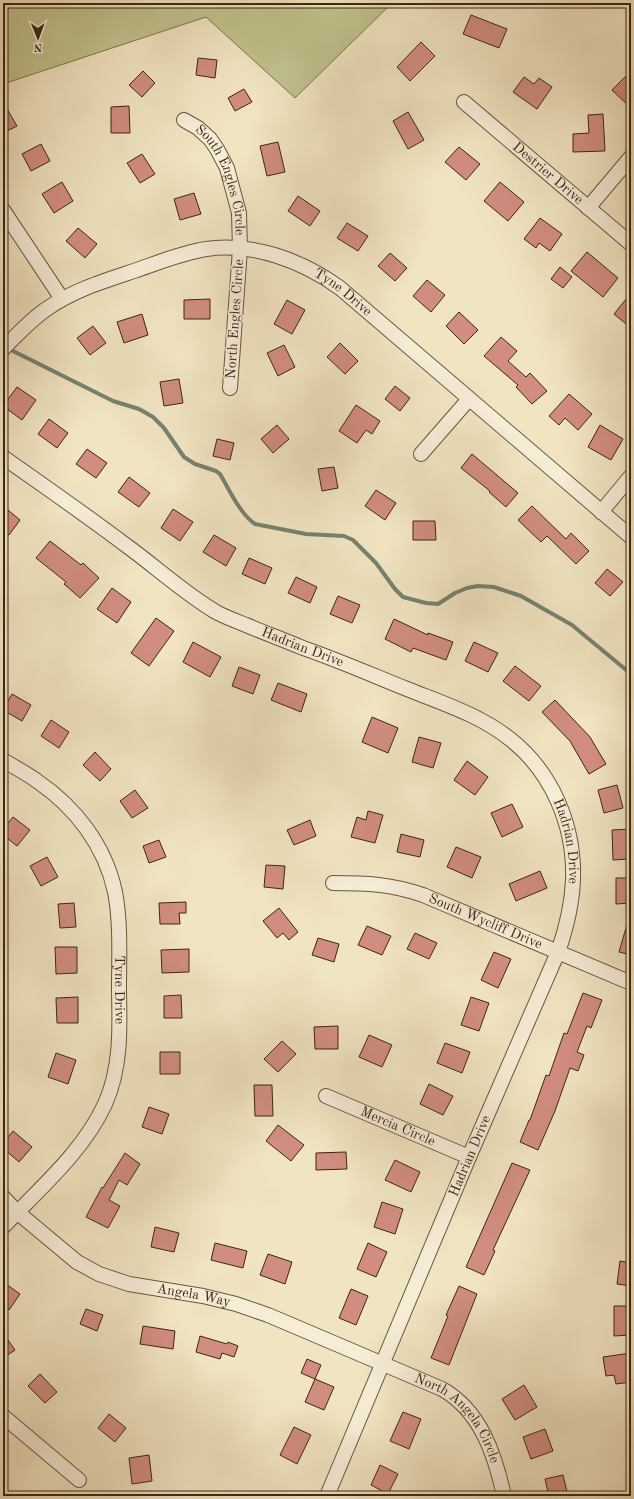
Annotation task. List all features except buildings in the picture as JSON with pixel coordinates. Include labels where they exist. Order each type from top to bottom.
[{"type":"street","name":"Destrier Drive","points":[[464,102],[631,244]]},
{"type":"street","name":"South Engles Circle","points":[[184,120],[198,128],[210,139],[223,160],[239,213],[240,249]]},
{"type":"street","points":[[588,208],[631,157]]},
{"type":"street","points":[[3,210],[62,299]]},
{"type":"street","name":"Tyne Drive","points":[[3,349],[46,308],[97,283],[185,254],[205,249],[240,249],[266,253],[311,270],[327,279],[631,537]]},
{"type":"street","name":"North Engles Circle","points":[[230,388],[240,249]]},
{"type":"street","points":[[421,454],[469,399]]},
{"type":"street","name":"Hadrian Drive","points":[[3,457],[127,546],[196,599],[217,612],[478,718],[508,738],[521,749],[540,771],[555,793],[567,825],[573,870],[572,895],[568,919],[558,952],[469,1157],[327,1496]]},
{"type":"street","points":[[601,512],[631,476]]},
{"type":"street","name":"Tyne Drive","points":[[3,760],[36,780],[74,813],[94,840],[106,866],[115,892],[118,935],[119,1043],[114,1078],[106,1103],[96,1122],[71,1156],[3,1227]]},
{"type":"street","name":"South Wycliff Drive","points":[[333,883],[375,883],[405,889],[423,895],[631,983]]},
{"type":"street","name":"Mercia Circle","points":[[326,1096],[469,1157]]},
{"type":"street","name":"Angela Way","points":[[3,1197],[17,1212],[77,1262],[99,1274],[129,1284],[203,1296],[236,1304],[288,1322],[383,1363]]},
{"type":"street","name":"North Angela Circle","points":[[383,1363],[442,1389],[453,1395],[468,1409],[484,1435],[492,1453],[504,1496]]},
{"type":"street","points":[[3,1416],[79,1480]]},
{"type":"green space","points":[[3,3],[392,3],[295,98],[206,17],[3,84]]},
{"type":"waterway","points":[[7,348],[113,401],[139,409],[153,417],[164,428],[184,457],[195,464],[216,471],[220,474],[244,514],[255,524],[306,534],[344,536],[353,540],[376,563],[395,589],[403,597],[426,603],[438,604],[455,593],[467,588],[478,586],[494,587],[521,596],[572,625],[631,674]]}]
